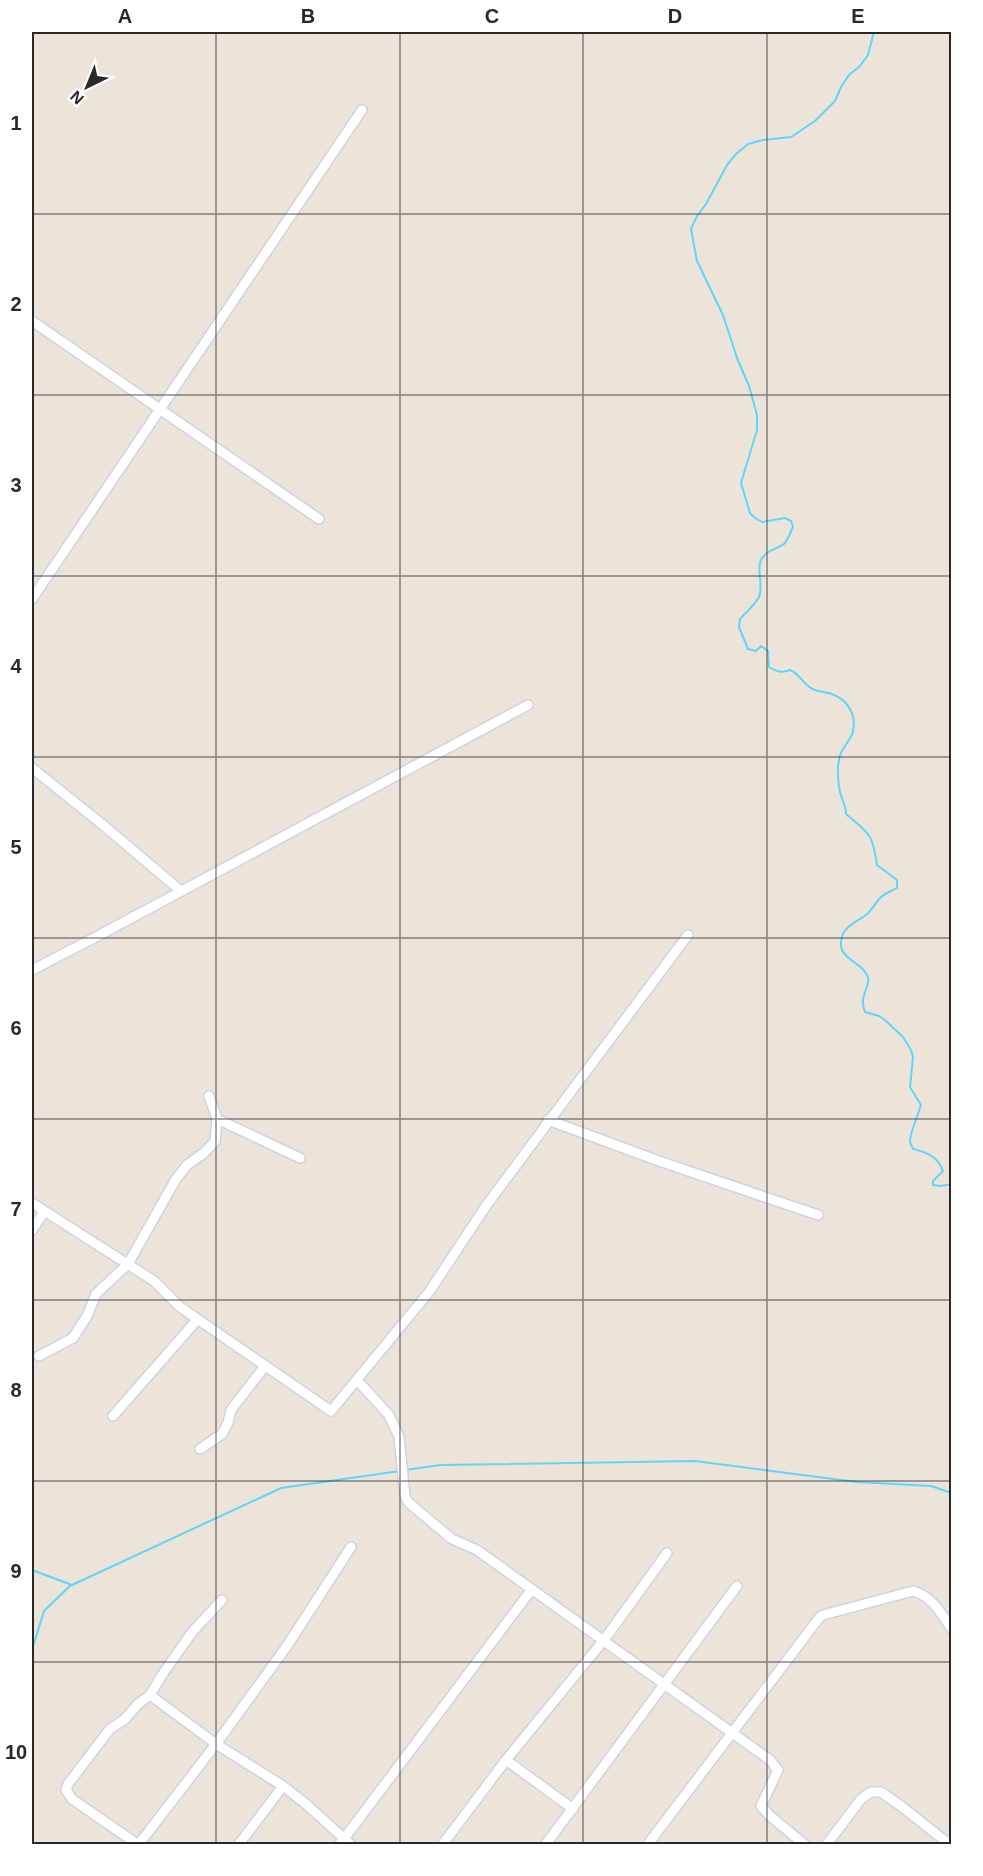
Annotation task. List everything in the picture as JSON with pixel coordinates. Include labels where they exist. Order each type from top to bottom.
[{"type":"street","points":[[32,599],[362,110]]},
{"type":"street","points":[[32,321],[319,519]]},
{"type":"street","points":[[32,970],[528,705]]},
{"type":"street","points":[[32,768],[181,891]]},
{"type":"street","points":[[32,1203],[154,1281],[197,1320],[331,1411],[429,1292],[483,1209],[688,934]]},
{"type":"street","points":[[39,1356],[73,1338],[87,1316],[96,1294],[128,1264],[176,1179],[187,1165],[204,1153],[215,1141],[217,1119],[209,1096]]},
{"type":"street","points":[[217,1119],[300,1158]]},
{"type":"street","points":[[548,1120],[658,1161],[818,1215]]},
{"type":"street","points":[[32,1230],[44,1212]]},
{"type":"street","points":[[113,1416],[197,1320]]},
{"type":"street","points":[[200,1449],[222,1434],[231,1410],[265,1366]]},
{"type":"street","points":[[357,1380],[389,1415],[399,1437],[405,1496],[409,1503],[452,1539],[477,1550],[770,1760],[778,1770],[761,1806],[804,1845]]},
{"type":"street","points":[[222,1600],[193,1631],[150,1695],[136,1705],[125,1719],[110,1729],[68,1784],[66,1790],[72,1799],[138,1845],[216,1744],[287,1646],[351,1547]]},
{"type":"street","points":[[443,1845],[506,1760],[604,1640],[667,1553]]},
{"type":"street","points":[[546,1845],[737,1586]]},
{"type":"street","points":[[150,1695],[216,1744],[283,1786],[306,1804],[345,1843],[532,1589]]},
{"type":"street","points":[[648,1845],[823,1615],[913,1591],[930,1600],[951,1629]]},
{"type":"street","points":[[506,1760],[573,1809]]},
{"type":"street","points":[[239,1845],[283,1786]]},
{"type":"street","points":[[827,1845],[861,1799],[871,1792],[881,1792],[949,1845]]},
{"type":"waterway","points":[[874,32],[868,55],[849,75],[835,101],[815,121],[791,137],[748,144],[736,154],[727,165],[691,229],[697,261],[723,315],[757,415],[757,430],[741,483],[750,513],[762,522],[785,518],[791,521],[793,527],[784,544],[763,556],[759,568],[761,588],[759,597],[740,619],[739,627],[748,649],[756,651],[761,646],[768,651],[769,667],[780,672],[790,670],[813,689],[835,695],[845,702],[852,712],[853,731],[841,752],[838,764],[840,792],[846,814],[869,835],[877,865],[897,880],[897,888],[883,896],[866,915],[846,929],[841,948],[844,954],[863,969],[868,977],[863,1001],[865,1012],[879,1016],[886,1021],[903,1037],[911,1050],[913,1057],[910,1087],[921,1105],[911,1134],[910,1142],[913,1149],[931,1156],[941,1166],[943,1171],[933,1181],[933,1185],[952,1184]]},
{"type":"waterway","points":[[405,1470],[441,1465],[695,1461],[857,1482],[931,1486],[952,1493]]},
{"type":"waterway","points":[[32,1570],[72,1585],[281,1488],[400,1471]]},
{"type":"waterway","points":[[32,1650],[44,1611],[71,1585]]}]
